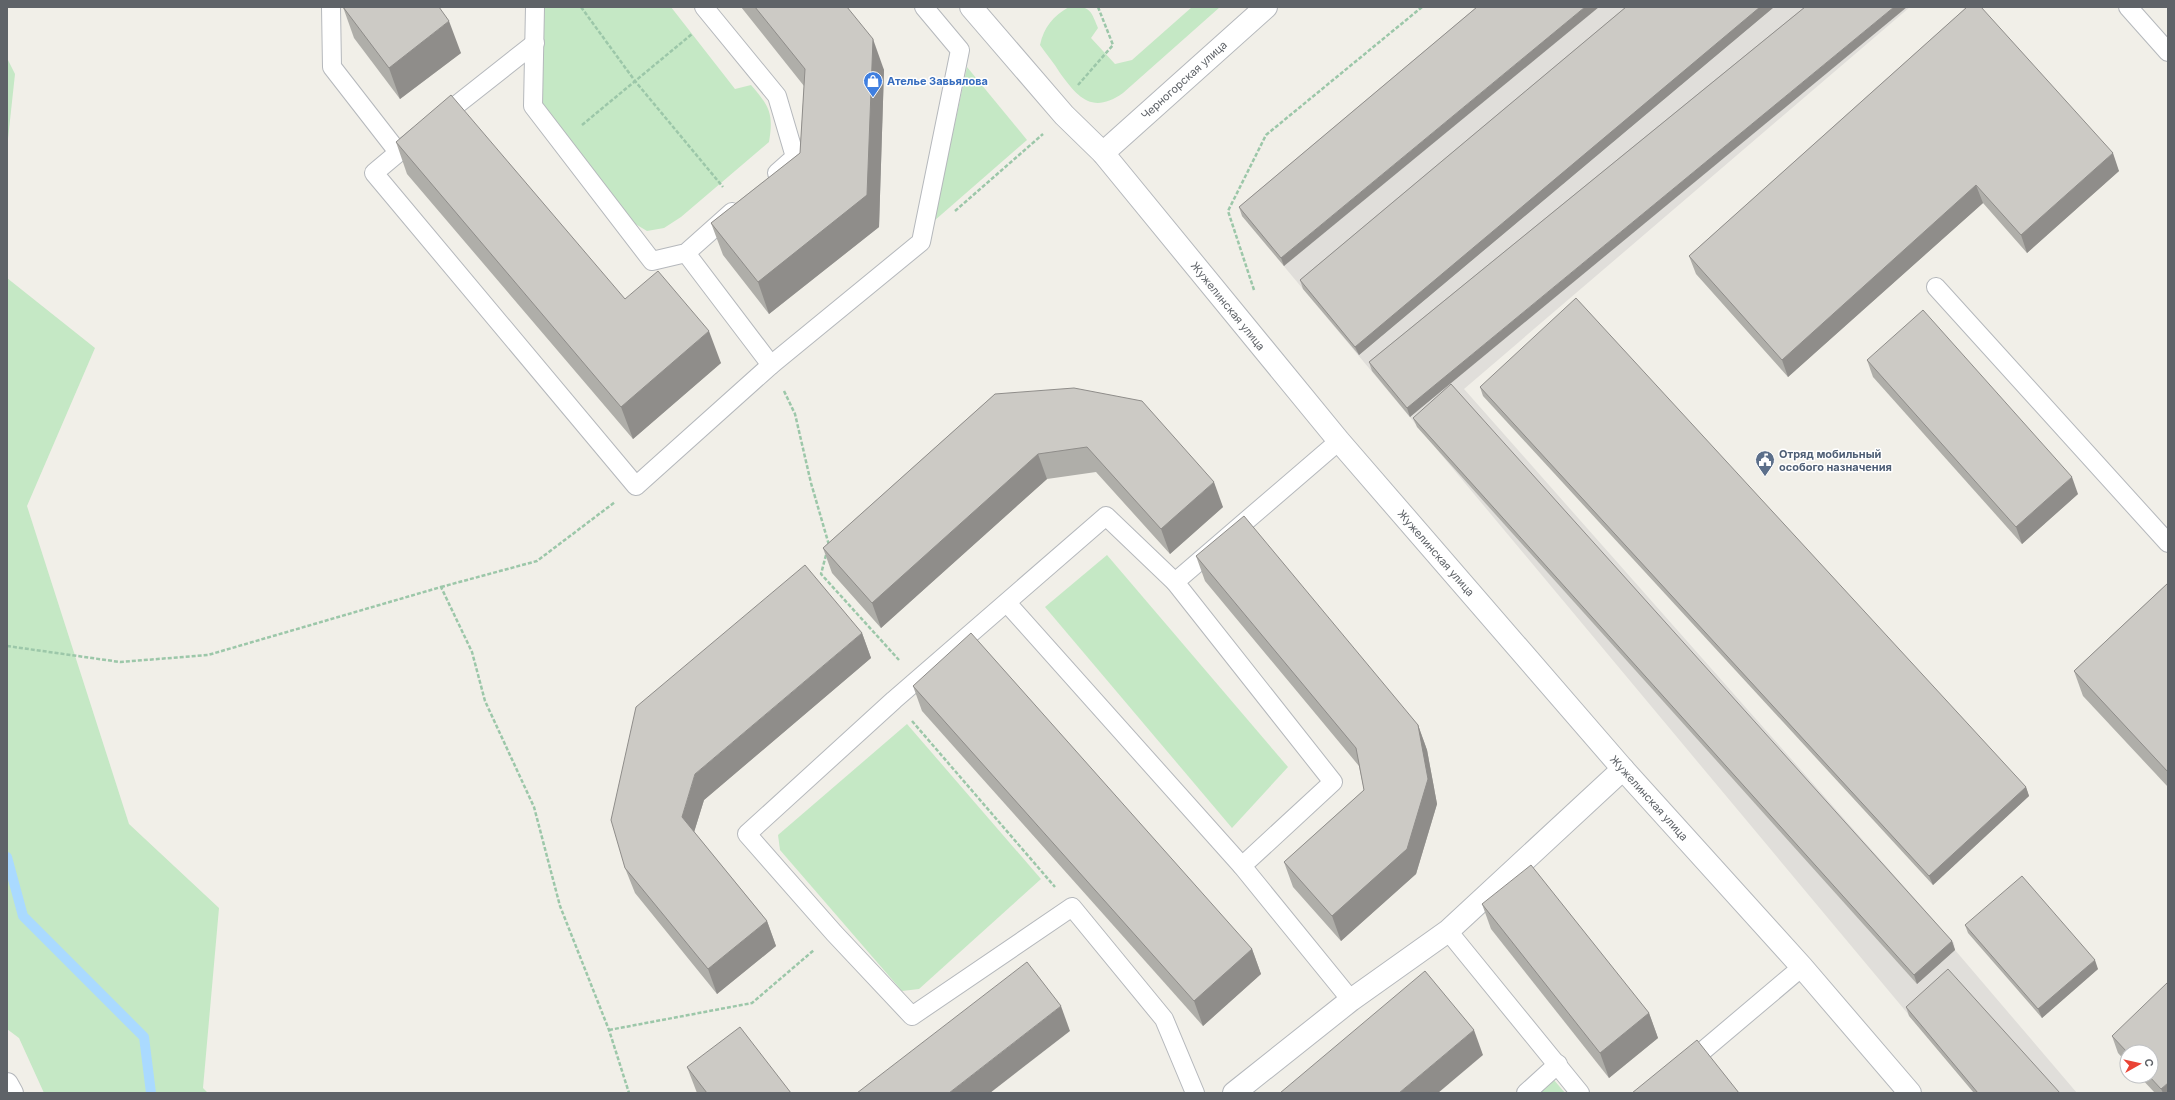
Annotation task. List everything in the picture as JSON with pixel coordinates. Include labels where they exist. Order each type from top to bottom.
[{"type":"street","name":"Жужелинская улица","points":[[971,7],[1064,115],[1102,152],[1339,440],[1624,769],[1802,967],[1910,1093]]},
{"type":"street","name":"Черногорская улица","points":[[1102,152],[1266,7]]},
{"type":"street","points":[[1234,1093],[1351,1000],[1448,931],[1624,769]]},
{"type":"street","points":[[7,1084],[12,1093]]},
{"type":"lane","points":[[331,7],[332,67],[398,152]]},
{"type":"lane","points":[[535,7],[533,106],[652,261],[686,253],[742,203]]},
{"type":"lane","points":[[535,43],[374,172],[636,486],[771,365],[921,242],[960,50],[924,7]]},
{"type":"lane","points":[[2128,7],[2168,52]]},
{"type":"lane","points":[[708,12],[777,96],[795,157],[762,186]]},
{"type":"lane","points":[[686,253],[771,365]]},
{"type":"lane","points":[[1936,288],[2168,543]]},
{"type":"lane","points":[[1174,582],[1339,440]]},
{"type":"lane","points":[[1195,1093],[1164,1019],[1072,907],[912,1016],[834,933],[747,834],[894,700],[1106,516],[1174,582],[1333,782],[1242,866]]},
{"type":"lane","points":[[1007,603],[1242,866],[1351,1000]]},
{"type":"lane","points":[[1448,931],[1558,1064],[1580,1093]]},
{"type":"lane","points":[[1653,1093],[1802,967]]},
{"type":"lane","points":[[1526,1093],[1558,1064]]},
{"type":"path","points":[[581,7],[635,81],[742,203]]},
{"type":"path","points":[[921,242],[1064,115],[1079,83],[1113,45],[1098,7]]},
{"type":"path","points":[[1255,339],[1254,289],[1228,211],[1266,136],[1422,7]]},
{"type":"path","points":[[561,143],[635,81],[708,12]]},
{"type":"path","points":[[771,365],[795,414],[811,483],[830,543],[821,574],[917,680]]},
{"type":"path","points":[[7,646],[120,662],[208,655],[441,587],[537,561],[636,486]]},
{"type":"path","points":[[441,587],[472,652],[485,702],[534,807],[560,906],[609,1030],[629,1093]]},
{"type":"path","points":[[894,700],[1072,907]]},
{"type":"path","points":[[609,1030],[752,1003],[834,933]]},
{"type":"shaded area","points":[[1492,7],[1910,7],[1464,389],[1954,943],[1955,950],[2077,1093],[1974,1093],[1242,216]]},
{"type":"green space","points":[[540,7],[671,7],[735,89],[751,85],[762,99],[769,110],[771,124],[769,142],[681,217],[664,228],[647,231],[632,222],[538,106]]},
{"type":"green space","points":[[1069,7],[1085,8],[1091,13],[1098,28],[1091,38],[1115,64],[1132,60],[1192,7],[1220,7],[1123,93],[1112,99],[1095,103],[1087,101],[1074,90],[1040,45],[1044,33],[1050,23],[1058,14]]},
{"type":"green space","points":[[7,58],[15,74],[7,148]]},
{"type":"green space","points":[[967,67],[1027,140],[934,221]]},
{"type":"green space","points":[[7,278],[95,348],[27,506],[129,824],[219,908],[203,1088],[208,1093],[44,1093],[19,1038],[7,1029]]},
{"type":"green space","points":[[1107,555],[1288,767],[1232,828],[1045,607]]},
{"type":"green space","points":[[907,724],[1041,879],[919,989],[902,991],[780,850],[778,835]]},
{"type":"green space","points":[[1554,1080],[1565,1093],[1539,1093]]},
{"type":"building","points":[[343,7],[439,7],[449,21],[389,68]]},
{"type":"building","points":[[755,7],[847,7],[873,39],[867,195],[758,282],[711,223],[800,153],[805,69]]},
{"type":"building","points":[[1477,7],[1585,7],[1281,258],[1239,207]]},
{"type":"building","points":[[1626,7],[1760,7],[1355,347],[1300,280]]},
{"type":"building","points":[[1805,7],[1894,7],[1407,408],[1369,362]]},
{"type":"building","points":[[1967,7],[1981,7],[2113,153],[2021,235],[1976,185],[1782,360],[1689,256]]},
{"type":"building","points":[[451,95],[625,299],[658,271],[709,331],[621,407],[396,142]]},
{"type":"building","points":[[1576,298],[2026,787],[1929,876],[1480,387]]},
{"type":"building","points":[[1923,310],[2072,477],[2016,527],[1867,360]]},
{"type":"building","points":[[1451,384],[1952,941],[1914,975],[1413,418]]},
{"type":"building","points":[[1074,388],[1142,401],[1214,482],[1161,529],[1087,447],[1038,454],[872,603],[823,548],[995,394]]},
{"type":"building","points":[[1244,516],[1418,725],[1428,779],[1407,849],[1332,916],[1284,862],[1364,790],[1356,748],[1196,556]]},
{"type":"building","points":[[805,565],[862,633],[695,774],[682,817],[767,921],[708,969],[625,868],[611,820],[636,707]]},
{"type":"building","points":[[2168,583],[2168,772],[2074,671]]},
{"type":"building","points":[[971,633],[1252,949],[1194,1001],[913,686]]},
{"type":"building","points":[[1531,865],[1649,1013],[1600,1053],[1482,904]]},
{"type":"building","points":[[2022,876],[2095,960],[2038,1009],[1965,925]]},
{"type":"building","points":[[1027,962],[1061,1006],[949,1093],[857,1093]]},
{"type":"building","points":[[1948,969],[2060,1093],[1978,1093],[1906,1007]]},
{"type":"building","points":[[1425,971],[1474,1030],[1399,1093],[1280,1093]]},
{"type":"building","points":[[2168,982],[2168,1083],[2161,1089],[2156,1084],[2159,1084],[2159,1044],[2120,1044],[2112,1036]]},
{"type":"building","points":[[740,1027],[791,1093],[707,1093],[687,1067]]},
{"type":"building","points":[[1697,1040],[1739,1093],[1632,1093]]},
{"type":"waterway","points":[[7,857],[23,916],[144,1037],[151,1093]]},
{"type":"place","name":"Ателье Завьялова","points":[[873,98]]},
{"type":"place","name":"Отряд мобильный особого назначения","points":[[1765,477]]}]
